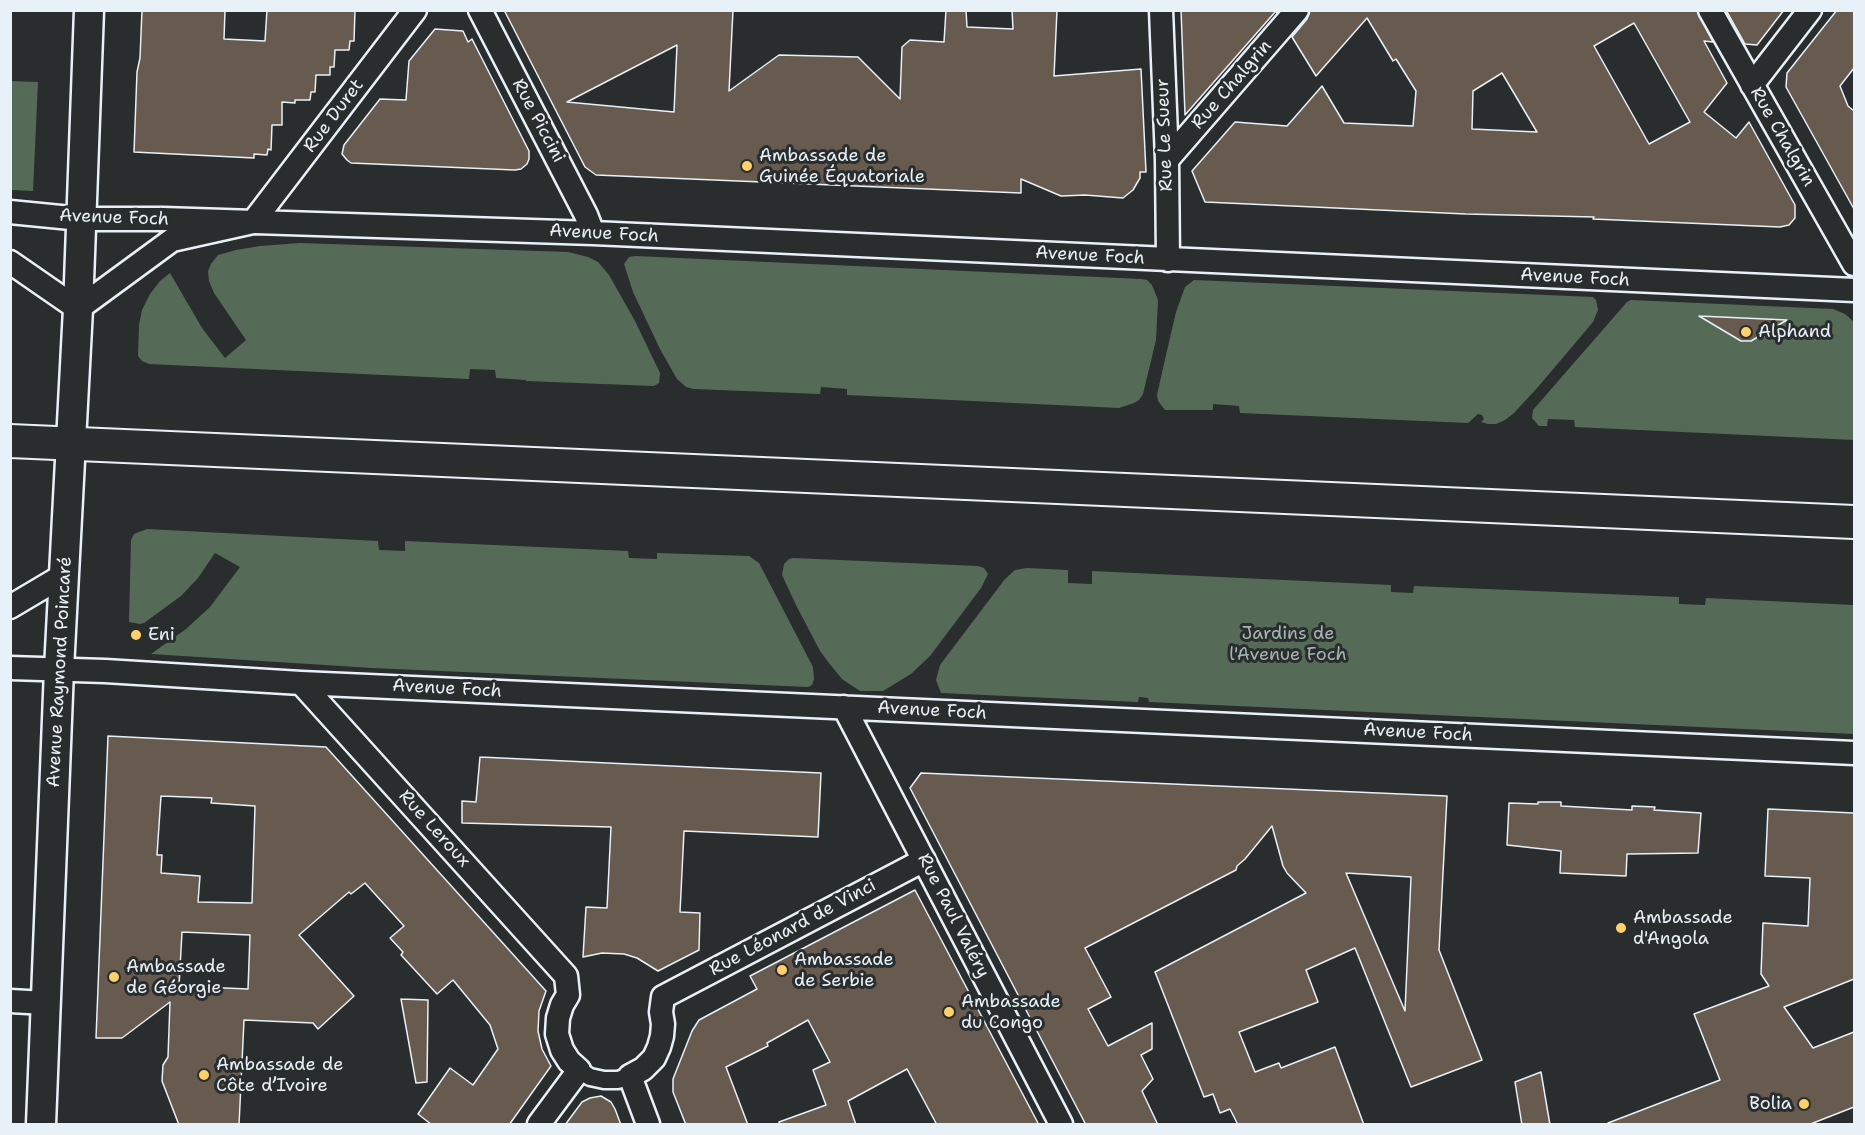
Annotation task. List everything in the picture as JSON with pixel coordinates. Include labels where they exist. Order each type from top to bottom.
[{"type":"main road","points":[[10,441],[1854,522]]},
{"type":"street","name":"Avenue Raymond Poincaré","points":[[41,1125],[59,669],[78,309],[89,10]]},
{"type":"street","name":"Rue Duret","points":[[254,222],[415,10]]},
{"type":"street","name":"Rue Piccini","points":[[480,10],[586,215],[593,233]]},
{"type":"street","name":"Rue Le Sueur","points":[[1161,10],[1168,260]]},
{"type":"street","name":"Rue Chalgrin","points":[[1167,160],[1297,10]]},
{"type":"street","name":"Rue Chalgrin","points":[[1710,10],[1854,264]]},
{"type":"street","points":[[1752,85],[1810,10]]},
{"type":"street","name":"Avenue Foch","points":[[10,212],[81,219],[593,233],[1854,290]]},
{"type":"street","name":"Avenue Foch","points":[[78,309],[172,240],[254,222]]},
{"type":"street","points":[[10,262],[78,309]]},
{"type":"street","points":[[10,607],[64,575]]},
{"type":"street","name":"Avenue Foch","points":[[10,668],[1854,753]]},
{"type":"street","name":"Rue Leroux","points":[[301,683],[566,976],[568,995],[558,1018],[557,1034],[562,1050],[579,1070]]},
{"type":"street","name":"Rue Paul Valéry","points":[[844,707],[1061,1125]]},
{"type":"street","name":"Rue Léonard de Vinci","points":[[630,1076],[643,1069],[654,1058],[659,1047],[663,1030],[661,1012],[663,998],[924,860]]},
{"type":"street","points":[[10,1001],[46,1003]]},
{"type":"street","points":[[539,1125],[579,1070],[590,1077],[604,1080],[618,1080],[630,1076],[648,1125]]},
{"type":"green space","points":[[11,81],[38,82],[33,191],[11,190]]},
{"type":"green space","points":[[300,243],[568,252],[588,257],[598,262],[609,275],[635,321],[660,373],[659,383],[654,386],[526,381],[496,378],[495,370],[470,369],[469,379],[149,364],[138,356],[142,310],[150,294],[170,273],[202,328],[225,358],[246,340],[214,293],[209,281],[208,271],[211,264],[218,255],[236,250]]},
{"type":"green space","points":[[629,257],[1141,279],[1147,280],[1152,285],[1158,300],[1156,340],[1143,394],[1134,403],[1119,408],[847,395],[847,389],[821,387],[820,394],[694,389],[686,387],[677,379],[633,292],[624,264]]},
{"type":"green space","points":[[1194,280],[1593,297],[1598,310],[1593,322],[1538,387],[1514,413],[1496,424],[1481,422],[1484,419],[1478,414],[1468,423],[1240,413],[1239,406],[1213,404],[1213,410],[1165,410],[1158,401],[1157,395],[1176,312],[1185,287]]},
{"type":"green space","points":[[1631,300],[1833,309],[1845,314],[1854,322],[1854,440],[1575,427],[1574,420],[1548,419],[1547,426],[1539,426],[1532,418],[1533,410]]},
{"type":"green space","points":[[147,529],[378,541],[379,550],[405,551],[405,541],[628,551],[629,558],[657,559],[657,553],[749,556],[759,563],[813,667],[814,679],[812,685],[808,687],[372,668],[151,654],[186,629],[210,607],[240,567],[215,553],[198,578],[181,596],[144,623],[129,622],[131,540],[134,534]]},
{"type":"green space","points":[[793,558],[978,566],[984,568],[988,574],[981,588],[930,656],[911,674],[883,691],[860,691],[842,679],[820,651],[796,605],[782,575],[784,564]]},
{"type":"green space","name":"Jardins de l'Avenue Foch","points":[[1027,568],[1068,570],[1068,583],[1092,584],[1092,571],[1391,585],[1391,592],[1413,593],[1414,586],[1679,597],[1679,604],[1705,605],[1706,598],[1854,605],[1854,734],[1149,702],[1148,698],[1139,697],[1138,702],[941,693],[936,680],[940,665],[1005,579],[1015,570]]},
{"type":"building","points":[[142,10],[225,10],[224,39],[265,41],[267,10],[355,10],[354,41],[350,41],[349,50],[335,50],[334,67],[330,67],[330,75],[316,75],[315,92],[311,92],[310,100],[295,100],[295,103],[282,102],[282,125],[272,125],[271,150],[268,149],[267,155],[254,154],[254,158],[134,152]]},
{"type":"building","points":[[504,10],[733,10],[729,91],[779,55],[858,57],[900,99],[902,47],[910,40],[944,42],[946,10],[966,10],[967,27],[1013,29],[1012,10],[1057,10],[1054,76],[1141,69],[1146,172],[1140,172],[1140,178],[1133,190],[1123,198],[1061,196],[1021,179],[1021,193],[596,175],[585,167]],"holes":[[[677,45],[674,112],[567,102]]]},
{"type":"building","points":[[1181,10],[1279,10],[1185,115]]},
{"type":"building","points":[[1310,10],[1697,10],[1713,42],[1704,41],[1727,83],[1704,112],[1736,138],[1749,122],[1795,205],[1795,218],[1789,225],[1780,227],[1593,219],[1594,217],[1466,214],[1205,202],[1192,171],[1235,122],[1287,126],[1322,86],[1344,123],[1413,126],[1416,91],[1396,59],[1393,61],[1367,18],[1316,76],[1292,37],[1307,19]],"holes":[[[1634,23],[1690,122],[1649,144],[1594,46]],[[1502,73],[1537,132],[1472,129],[1473,91]]]},
{"type":"building","points":[[1726,10],[1784,10],[1757,45],[1745,44]]},
{"type":"building","points":[[1837,10],[1854,10],[1854,68],[1840,86],[1848,106],[1854,111],[1854,209],[1786,87],[1787,73]]},
{"type":"building","points":[[435,29],[463,31],[468,42],[472,39],[529,151],[527,164],[521,169],[351,163],[342,154],[344,145],[380,99],[406,100],[409,61]]},
{"type":"building","name":"Alphand","points":[[1699,316],[1787,320],[1751,341],[1741,341]]},
{"type":"building","points":[[108,736],[326,747],[546,991],[539,1011],[538,1031],[542,1049],[551,1066],[509,1125],[432,1125],[418,1114],[450,1068],[473,1085],[498,1049],[490,1025],[453,980],[437,994],[401,955],[403,952],[390,938],[404,926],[365,883],[351,894],[349,892],[299,935],[354,996],[318,1029],[313,1023],[244,1020],[239,1125],[179,1125],[162,1081],[163,1065],[168,1057],[170,1002],[122,1038],[96,1038]],"holes":[[[161,796],[212,798],[211,803],[255,806],[252,903],[198,902],[200,876],[161,873],[162,855],[157,855]],[[182,932],[250,935],[248,989],[179,986]]]},
{"type":"building","points":[[480,757],[821,773],[818,837],[684,831],[680,912],[700,913],[699,950],[658,971],[637,958],[624,954],[602,953],[583,957],[586,907],[607,908],[611,827],[462,823],[462,801],[476,802]]},
{"type":"building","points":[[921,773],[1447,796],[1439,950],[1482,1060],[1411,1087],[1355,948],[1306,970],[1318,1002],[1239,1032],[1255,1072],[1279,1063],[1281,1068],[1335,1047],[1364,1125],[1238,1125],[1230,1109],[1220,1113],[1213,1094],[1204,1097],[1155,972],[1306,893],[1283,866],[1272,826],[1236,870],[1085,948],[1111,997],[1088,1009],[1108,1046],[1152,1023],[1152,1049],[1141,1055],[1153,1079],[1142,1091],[1158,1125],[1086,1125],[910,788]],"holes":[[[1346,873],[1411,877],[1405,1011]]]},
{"type":"building","points":[[1538,802],[1561,802],[1561,806],[1632,810],[1632,806],[1655,807],[1654,810],[1701,813],[1698,853],[1627,854],[1626,876],[1560,873],[1561,851],[1507,845],[1509,803],[1538,804]]},
{"type":"building","points":[[1768,809],[1854,813],[1854,979],[1784,1007],[1813,1048],[1854,1032],[1854,1107],[1808,1125],[1608,1125],[1608,1123],[1720,1080],[1694,1014],[1769,986],[1761,974],[1763,923],[1808,926],[1810,878],[1765,876]]},
{"type":"building","points":[[915,890],[1039,1125],[937,1125],[907,1069],[848,1101],[856,1125],[779,1125],[779,1122],[826,1105],[813,1070],[830,1062],[808,1020],[767,1043],[768,1046],[726,1067],[748,1125],[686,1125],[673,1092],[673,1079],[692,1031],[699,1020],[757,989],[750,976]]},
{"type":"building","points":[[401,999],[428,1000],[427,1082],[416,1083]]},
{"type":"building","points":[[1541,1072],[1550,1125],[1522,1125],[1515,1082]]},
{"type":"building","points":[[601,1096],[611,1102],[621,1125],[565,1125],[582,1102]]},
{"type":"place","name":"Ambassade de Guinée Équatoriale","points":[[747,166]]},
{"type":"place","name":"Alphand","points":[[1746,332]]},
{"type":"place","name":"Eni","points":[[136,635]]},
{"type":"place","name":"Ambassade d'Angola","points":[[1621,928]]},
{"type":"place","name":"Ambassade de Serbie","points":[[782,970]]},
{"type":"place","name":"Ambassade de Géorgie","points":[[114,977]]},
{"type":"place","name":"Ambassade du Congo","points":[[949,1012]]},
{"type":"place","name":"Ambassade de Côte d’Ivoire","points":[[204,1075]]},
{"type":"place","name":"Bolia","points":[[1804,1104]]}]
